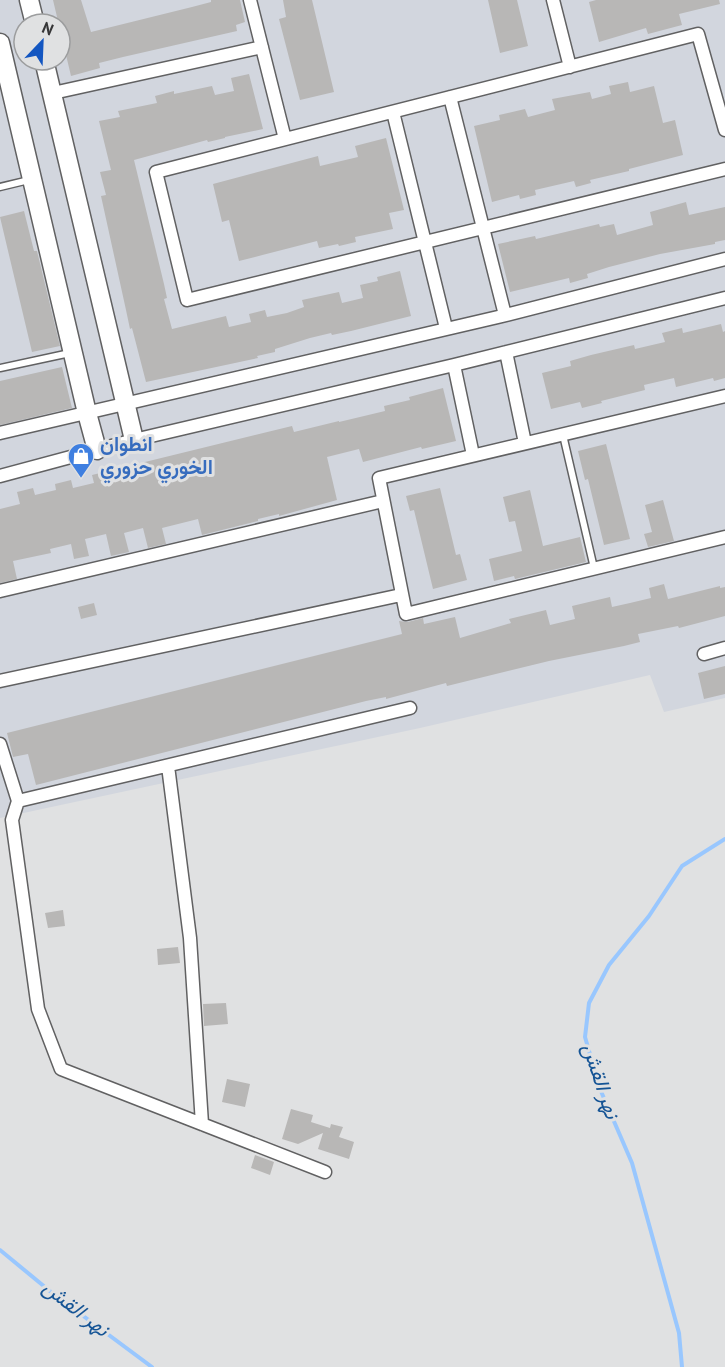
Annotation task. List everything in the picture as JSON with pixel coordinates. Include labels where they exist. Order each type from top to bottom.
[{"type":"street","points":[[250,0],[285,139]]},
{"type":"street","points":[[553,0],[570,66]]},
{"type":"street","points":[[725,130],[698,34],[156,172],[187,300],[725,169]]},
{"type":"street","points":[[0,43],[97,450]]},
{"type":"street","points":[[52,93],[262,47]]},
{"type":"street","points":[[47,72],[134,440]]},
{"type":"street","points":[[450,97],[505,315]]},
{"type":"street","points":[[393,112],[423,242],[446,328]]},
{"type":"street","points":[[0,433],[505,315],[725,259]]},
{"type":"street","points":[[0,476],[134,440],[454,365],[725,298]]},
{"type":"street","points":[[506,352],[525,443]]},
{"type":"street","points":[[454,365],[473,455]]},
{"type":"street","points":[[725,396],[379,478],[406,614],[725,537]]},
{"type":"street","points":[[0,591],[383,501]]},
{"type":"street","points":[[0,681],[401,595]]},
{"type":"street","points":[[704,654],[725,648]]},
{"type":"street","points":[[18,801],[410,708]]},
{"type":"street","points":[[0,744],[18,801],[12,820],[38,1010],[61,1069],[325,1172]]},
{"type":"street","points":[[168,766],[190,938],[202,1124]]},
{"type":"lane","points":[[0,187],[32,179]]},
{"type":"lane","points":[[0,368],[72,352]]},
{"type":"lane","points":[[562,435],[594,568]]},
{"type":"shaded area","points":[[0,0],[725,0],[725,698],[664,712],[650,675],[420,728],[0,818]]},
{"type":"building","points":[[53,0],[81,0],[91,32],[211,2],[211,0],[240,0],[245,22],[236,25],[237,31],[99,63],[100,68],[71,76],[72,12],[56,12]]},
{"type":"building","points":[[283,0],[312,0],[334,92],[300,100],[279,19],[286,17]]},
{"type":"building","points":[[488,0],[517,0],[528,46],[500,53]]},
{"type":"building","points":[[596,0],[719,0],[720,4],[679,14],[682,25],[648,34],[646,28],[599,42],[589,2]]},
{"type":"building","points":[[249,74],[263,129],[208,142],[207,140],[134,160],[164,284],[167,298],[164,299],[172,329],[226,316],[229,327],[251,322],[249,314],[265,310],[267,317],[287,313],[304,307],[302,300],[339,292],[342,303],[363,298],[360,285],[378,281],[377,277],[400,271],[411,316],[351,331],[310,338],[275,349],[275,352],[257,356],[258,358],[146,382],[132,328],[130,329],[101,196],[106,195],[100,172],[111,170],[99,121],[120,117],[118,111],[157,103],[155,96],[174,91],[174,94],[212,86],[215,95],[234,91],[231,78]]},
{"type":"building","points":[[628,82],[630,92],[654,86],[663,123],[675,120],[683,155],[590,180],[591,183],[576,187],[574,181],[535,190],[536,195],[520,199],[519,195],[492,202],[474,126],[500,120],[499,115],[525,109],[528,117],[555,110],[552,99],[590,92],[592,99],[611,94],[609,86]]},
{"type":"building","points":[[386,138],[404,210],[389,213],[393,229],[355,237],[356,242],[339,246],[338,244],[319,248],[317,241],[239,261],[229,220],[222,222],[213,184],[318,156],[320,166],[358,157],[355,146]]},
{"type":"building","points":[[686,202],[689,215],[725,207],[725,240],[609,267],[587,274],[588,278],[570,283],[569,278],[510,292],[498,244],[535,236],[536,239],[599,224],[600,227],[614,224],[617,235],[653,225],[650,212]]},
{"type":"building","points":[[24,211],[34,251],[37,251],[60,346],[32,352],[0,217]]},
{"type":"building","points":[[721,324],[723,332],[725,331],[725,378],[714,381],[713,378],[676,387],[674,378],[644,385],[645,390],[601,401],[602,403],[582,408],[580,402],[551,409],[542,373],[571,366],[570,361],[591,355],[634,345],[635,349],[665,342],[662,333],[682,328],[683,333]]},
{"type":"building","points":[[62,367],[72,408],[0,425],[0,381]]},
{"type":"building","points":[[443,388],[456,441],[422,449],[421,447],[363,462],[359,449],[327,457],[337,500],[202,535],[198,519],[162,528],[166,544],[148,548],[143,528],[124,533],[129,552],[111,556],[106,534],[85,539],[89,556],[74,559],[71,544],[50,549],[51,553],[13,561],[17,579],[0,583],[0,509],[20,504],[17,492],[33,488],[35,495],[56,490],[55,484],[71,480],[73,488],[94,483],[92,475],[292,426],[294,432],[385,411],[384,406],[410,400],[409,397]]},
{"type":"building","points":[[606,444],[630,539],[604,545],[588,479],[585,480],[578,451]]},
{"type":"building","points":[[440,488],[456,555],[460,554],[467,580],[433,589],[414,510],[410,511],[406,496]]},
{"type":"building","points":[[530,490],[543,546],[580,537],[586,562],[515,579],[514,576],[494,581],[489,559],[522,551],[515,521],[509,522],[503,497]]},
{"type":"building","points":[[663,500],[674,541],[648,547],[644,534],[652,532],[645,505]]},
{"type":"building","points":[[664,584],[668,599],[720,586],[720,588],[725,587],[725,616],[679,628],[678,626],[638,634],[640,642],[624,646],[549,661],[447,686],[446,683],[386,699],[386,697],[366,701],[36,785],[28,754],[13,757],[7,733],[402,634],[399,621],[408,622],[423,618],[424,624],[455,617],[460,638],[511,623],[509,619],[546,610],[550,625],[575,619],[572,606],[610,597],[612,607],[651,598],[649,588]]},
{"type":"building","points":[[94,603],[97,615],[81,619],[78,607]]},
{"type":"building","points":[[725,666],[725,694],[704,699],[698,673]]},
{"type":"building","points":[[63,910],[65,926],[48,928],[45,913]]},
{"type":"building","points":[[178,947],[180,963],[158,965],[157,949]]},
{"type":"building","points":[[226,1003],[228,1024],[204,1026],[203,1004]]},
{"type":"building","points":[[227,1079],[250,1084],[245,1107],[222,1102]]},
{"type":"building","points":[[291,1109],[313,1115],[311,1122],[330,1128],[331,1124],[343,1127],[339,1137],[354,1142],[349,1159],[318,1149],[323,1133],[298,1144],[282,1139]]},
{"type":"building","points":[[255,1155],[274,1162],[270,1175],[251,1168]]},
{"type":"waterway","name":"نهر القش","points":[[682,1367],[679,1333],[632,1163],[600,1089],[585,1037],[589,1003],[609,965],[649,916],[682,866],[725,839]]},
{"type":"waterway","name":"نهر القش","points":[[0,1250],[51,1292],[152,1367]]},
{"type":"place","name":"انطوان الخوري حزوري","points":[[81,479]]}]
